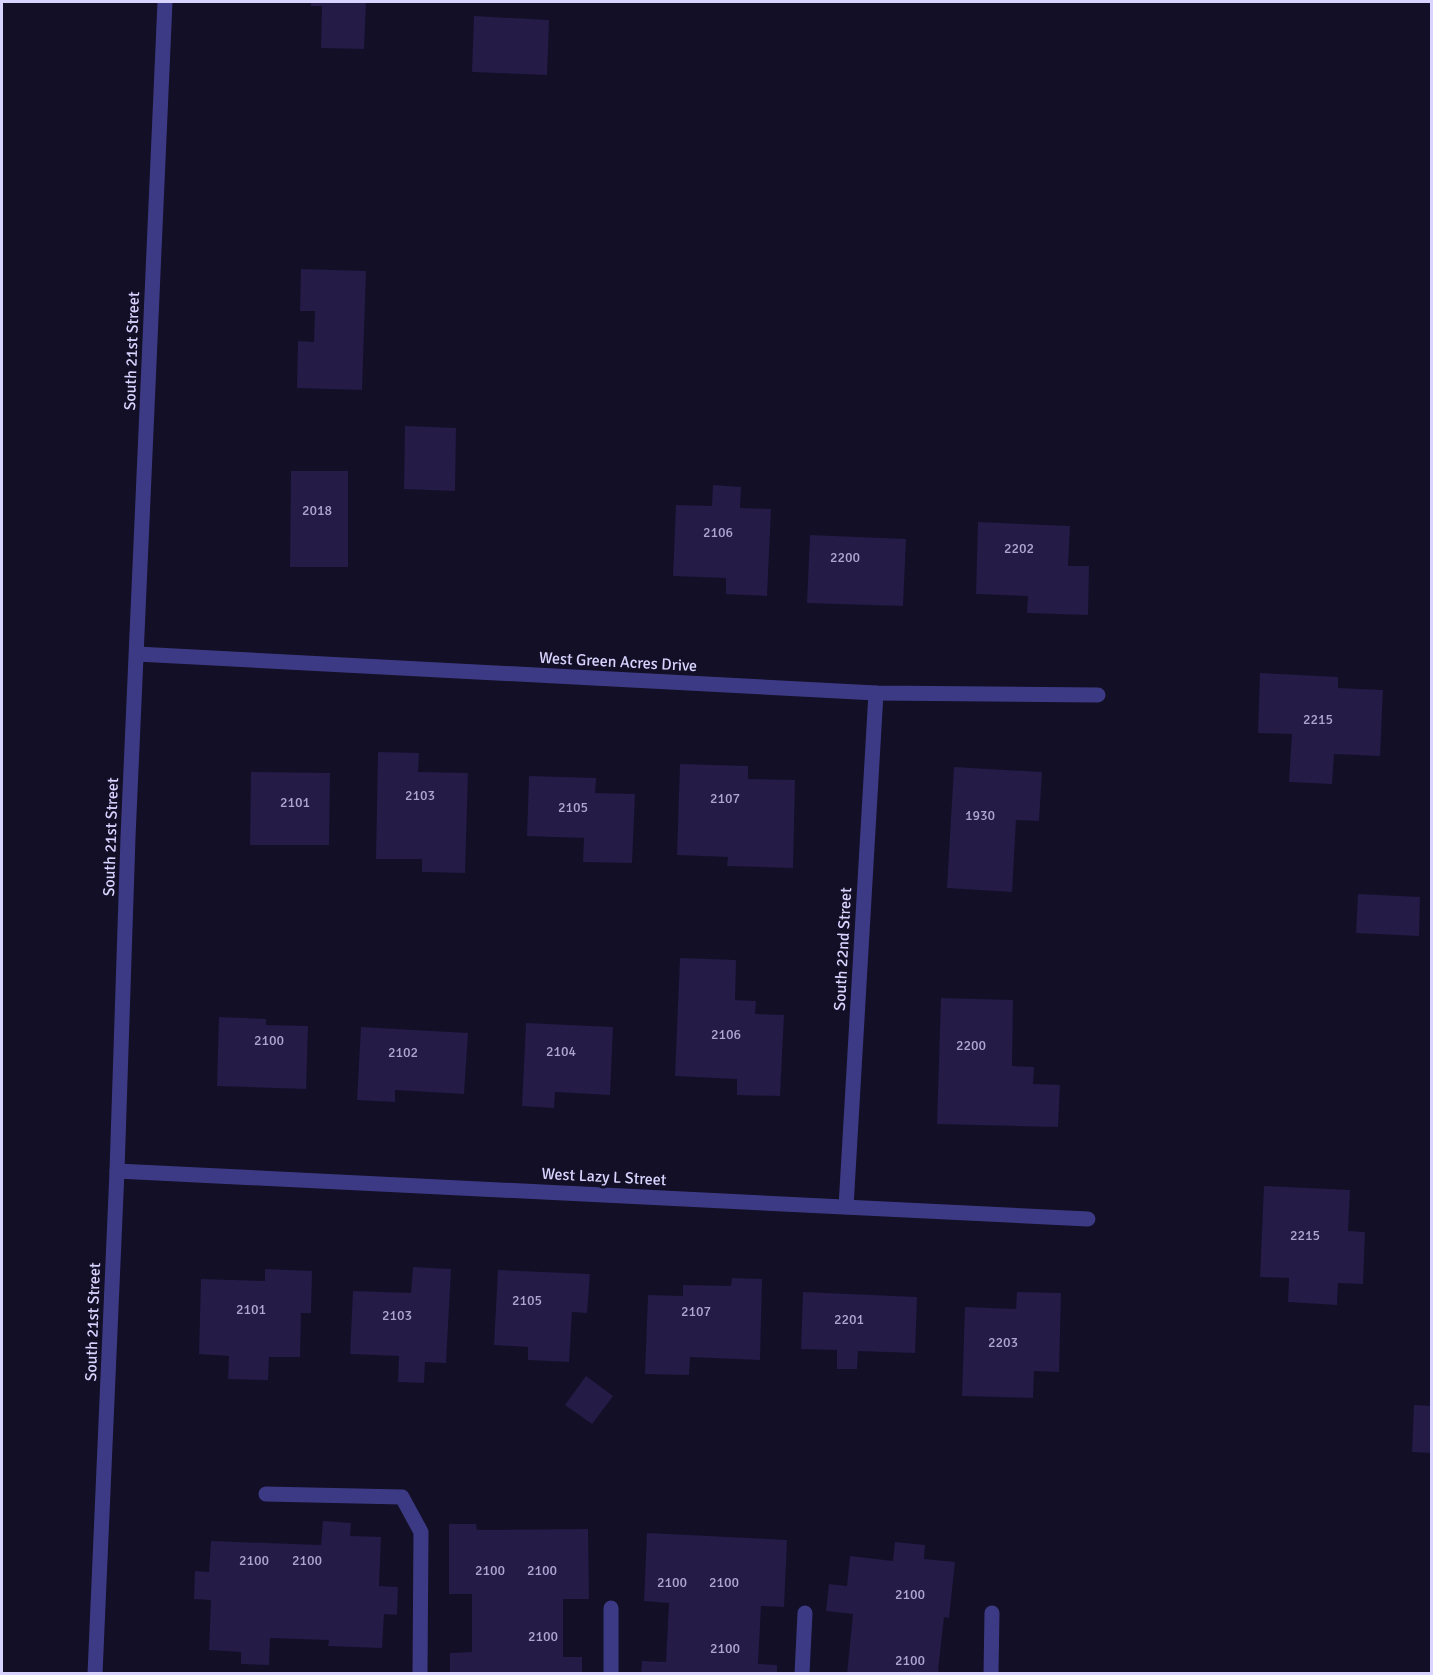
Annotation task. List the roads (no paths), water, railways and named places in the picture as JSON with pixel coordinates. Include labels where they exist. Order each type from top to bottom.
[{"type":"street","name":"South 21st Street","points":[[95,1674],[117,1171],[128,837],[165,2]]},
{"type":"street","name":"West Green Acres Drive","points":[[137,654],[876,693],[1098,695]]},
{"type":"street","name":"South 22nd Street","points":[[846,1207],[876,693]]},
{"type":"street","name":"West Lazy L Street","points":[[117,1171],[1088,1219]]},
{"type":"street","points":[[266,1494],[402,1497],[421,1532],[420,1674]]},
{"type":"street","points":[[611,1608],[611,1674]]},
{"type":"street","points":[[802,1674],[805,1613]]},
{"type":"street","points":[[991,1674],[992,1613]]}]
